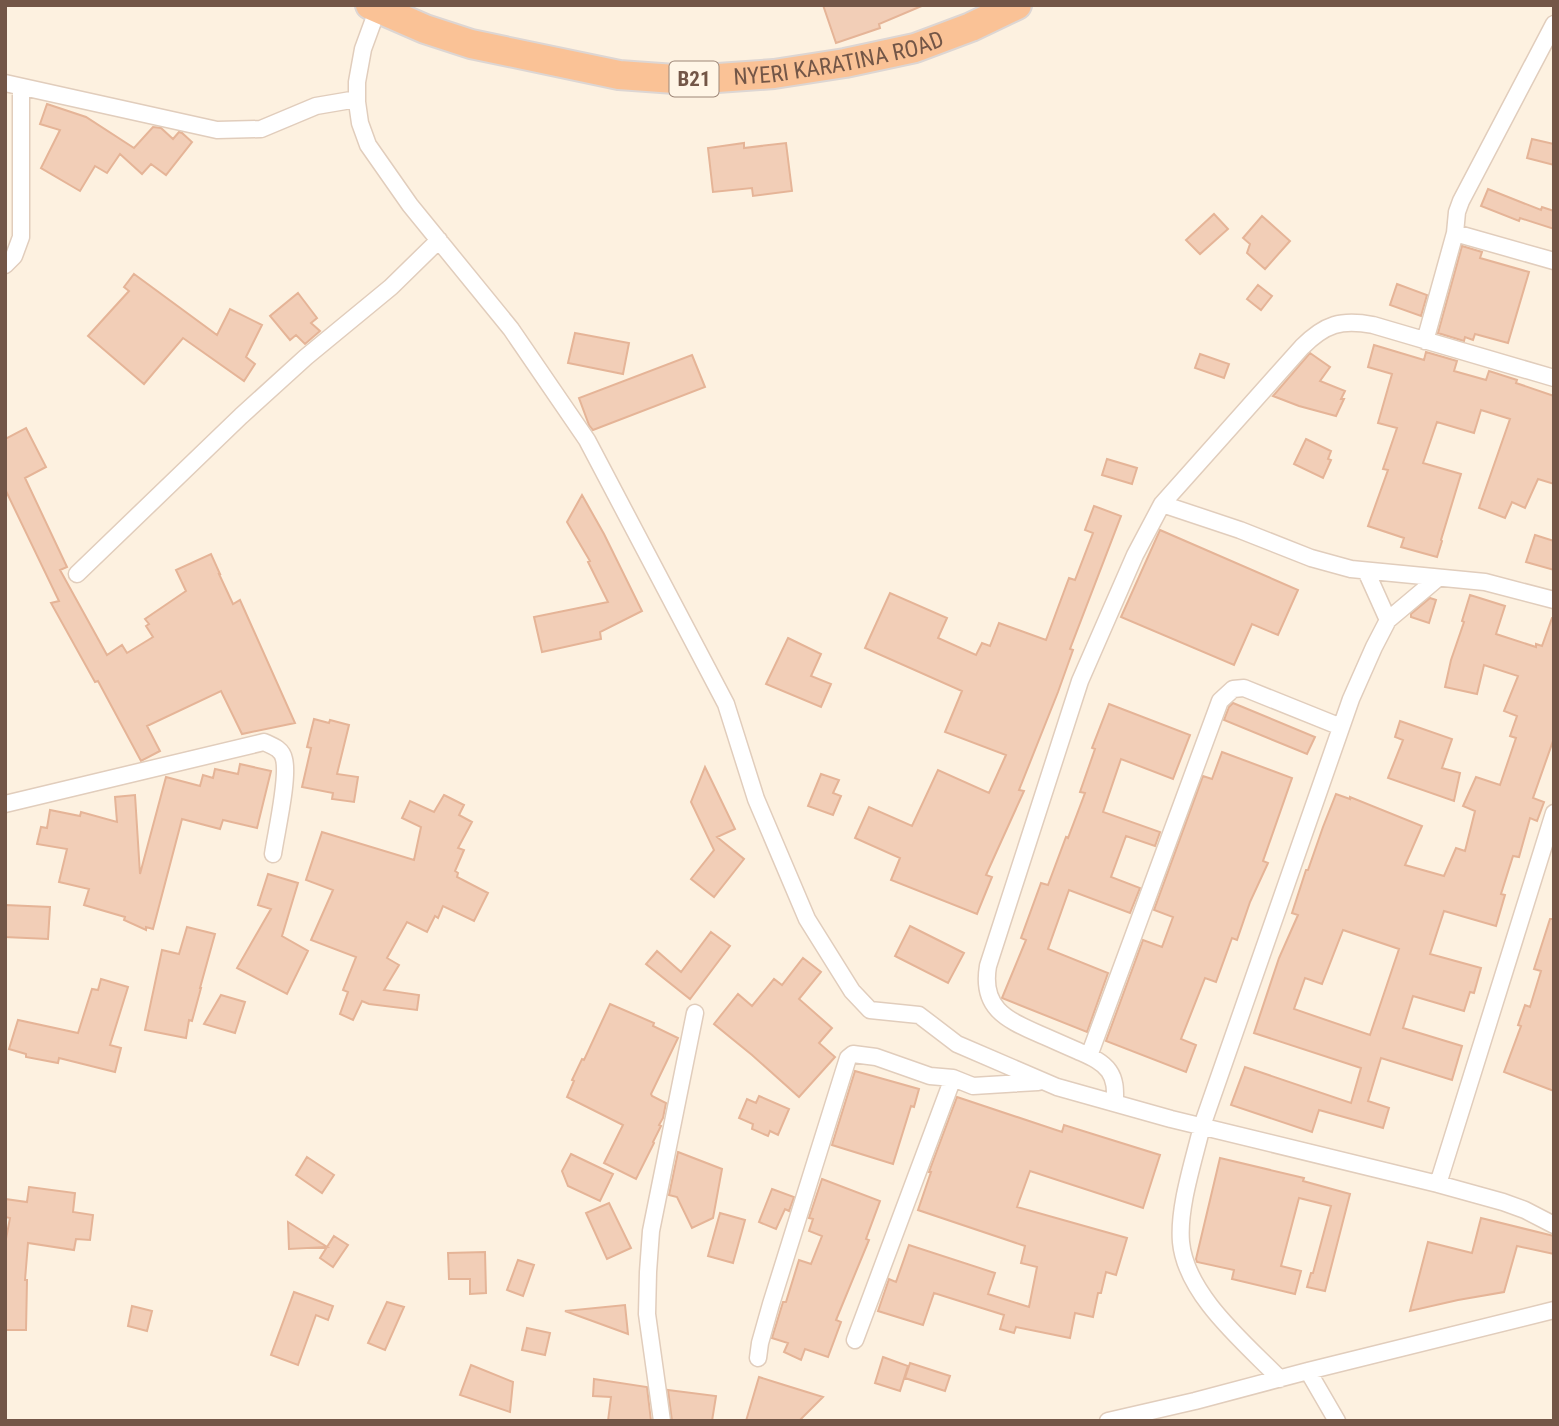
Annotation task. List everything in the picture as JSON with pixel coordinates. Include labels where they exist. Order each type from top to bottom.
[{"type":"highway","name":"NYERI KARATINA ROAD","points":[[374,7],[425,29],[471,44],[619,75],[689,80],[775,74],[915,48],[971,27],[1017,5]]},
{"type":"street","points":[[374,7],[357,82],[360,123],[368,145],[410,205],[510,329],[587,440],[726,704],[755,799],[807,919],[852,991],[870,1010],[919,1015],[957,1044],[1057,1087],[1503,1202],[1554,1225]]},
{"type":"street","points":[[1425,341],[1455,233],[1461,201],[1550,44],[1554,24]]},
{"type":"street","points":[[5,265],[14,256],[20,237],[13,85],[217,131],[261,129],[316,106],[357,99]]},
{"type":"street","points":[[1455,233],[1554,261]]},
{"type":"street","points":[[77,574],[241,416],[306,357],[391,287],[439,240]]},
{"type":"street","points":[[1115,1103],[1115,1084],[1110,1072],[1102,1064],[1012,1022],[999,1013],[986,981],[988,966],[1080,681],[1135,555],[1163,505],[1316,333],[1328,326],[1359,322],[1554,378]]},
{"type":"street","points":[[1163,505],[1240,530],[1311,558],[1351,569],[1485,582],[1554,600]]},
{"type":"street","points":[[1366,571],[1388,620]]},
{"type":"street","points":[[1280,1379],[1209,1306],[1192,1278],[1181,1243],[1185,1198],[1202,1126],[1351,699],[1388,620],[1438,578]]},
{"type":"street","points":[[1089,1056],[1220,701],[1233,689],[1244,688],[1341,727]]},
{"type":"street","points":[[5,804],[264,742],[278,747],[284,759],[285,780],[272,854]]},
{"type":"street","points":[[1438,1184],[1554,813]]},
{"type":"street","points":[[662,1421],[648,1314],[651,1231],[695,1013]]},
{"type":"street","points":[[758,1358],[771,1304],[848,1058],[853,1054],[877,1057],[930,1076],[953,1078],[973,1086],[1044,1081]]},
{"type":"street","points":[[856,1340],[953,1078]]},
{"type":"street","points":[[1108,1421],[1554,1310]]},
{"type":"street","points":[[1308,1371],[1338,1421]]},
{"type":"building","points":[[823,5],[924,5],[879,24],[880,28],[836,43]]},
{"type":"building","points":[[47,104],[86,117],[134,148],[153,127],[161,128],[173,139],[179,132],[182,133],[192,142],[166,175],[151,164],[142,174],[120,154],[107,173],[95,166],[80,191],[41,168],[60,130],[40,124]]},
{"type":"building","points":[[1532,139],[1554,144],[1554,165],[1527,158]]},
{"type":"building","points":[[744,143],[744,148],[786,143],[792,191],[753,196],[752,188],[713,192],[708,148]]},
{"type":"building","points":[[1488,189],[1541,210],[1542,207],[1554,211],[1554,229],[1520,218],[1519,221],[1481,206]]},
{"type":"building","points":[[1214,214],[1228,229],[1200,254],[1186,240]]},
{"type":"building","points":[[1262,216],[1290,241],[1265,269],[1247,253],[1250,244],[1243,238]]},
{"type":"building","points":[[1462,246],[1482,252],[1480,258],[1529,272],[1508,343],[1475,334],[1473,340],[1465,337],[1464,341],[1438,333]]},
{"type":"building","points":[[134,274],[217,335],[230,309],[262,325],[246,357],[255,364],[244,381],[183,338],[144,384],[88,336],[129,291],[124,287]]},
{"type":"building","points":[[1397,284],[1427,295],[1421,316],[1390,305]]},
{"type":"building","points":[[1258,285],[1272,296],[1261,310],[1247,299]]},
{"type":"building","points":[[298,293],[317,318],[311,323],[320,331],[305,344],[296,335],[290,340],[270,316]]},
{"type":"building","points":[[575,333],[629,343],[623,374],[568,363]]},
{"type":"building","points":[[1374,345],[1424,360],[1426,352],[1457,361],[1454,371],[1486,380],[1489,371],[1554,396],[1554,484],[1538,479],[1525,508],[1512,502],[1505,518],[1479,508],[1510,419],[1481,410],[1474,433],[1437,422],[1423,463],[1461,474],[1437,557],[1401,547],[1404,538],[1368,526],[1388,470],[1383,469],[1397,428],[1378,423],[1392,374],[1368,367]]},
{"type":"building","points":[[1310,353],[1330,367],[1320,381],[1345,391],[1336,416],[1273,396]]},
{"type":"building","points":[[1200,354],[1229,364],[1224,378],[1195,368]]},
{"type":"building","points":[[692,355],[705,387],[593,430],[589,425],[579,398]]},
{"type":"building","points":[[26,428],[46,467],[25,478],[67,567],[60,570],[107,655],[122,645],[127,653],[153,637],[145,619],[186,591],[176,570],[211,554],[233,604],[240,600],[295,723],[242,734],[221,691],[147,726],[160,751],[141,761],[98,681],[95,682],[51,603],[59,601],[5,489],[5,439]]},
{"type":"building","points":[[1306,439],[1331,451],[1328,459],[1331,460],[1323,478],[1294,464]]},
{"type":"building","points":[[1107,459],[1137,468],[1132,484],[1102,475]]},
{"type":"building","points":[[582,495],[642,611],[600,632],[601,639],[542,652],[534,617],[608,602],[588,562],[590,561],[567,522]]},
{"type":"building","points":[[1094,506],[1121,516],[1070,649],[1073,650],[1058,692],[1019,790],[1024,791],[986,875],[992,877],[977,914],[891,880],[900,858],[855,838],[869,807],[912,826],[938,770],[989,793],[1006,755],[945,732],[962,691],[865,648],[890,593],[947,618],[938,638],[976,655],[982,643],[990,646],[999,623],[1046,640],[1069,578],[1075,580],[1093,533],[1085,530]]},
{"type":"building","points":[[1160,530],[1298,590],[1278,635],[1252,624],[1234,665],[1121,617]]},
{"type":"building","points":[[1535,535],[1554,541],[1554,570],[1526,562]]},
{"type":"building","points":[[1470,595],[1505,606],[1496,634],[1536,647],[1536,644],[1542,646],[1554,618],[1554,738],[1533,798],[1544,802],[1537,821],[1530,818],[1519,857],[1513,856],[1501,894],[1505,895],[1496,926],[1444,911],[1430,954],[1481,968],[1474,993],[1470,992],[1464,1011],[1413,996],[1403,1028],[1462,1046],[1452,1080],[1381,1058],[1368,1101],[1389,1108],[1383,1128],[1319,1110],[1312,1132],[1231,1105],[1245,1067],[1351,1103],[1361,1068],[1254,1033],[1279,958],[1298,915],[1292,913],[1306,870],[1336,794],[1422,826],[1405,865],[1444,876],[1456,848],[1465,851],[1475,811],[1463,806],[1476,777],[1500,785],[1516,738],[1510,736],[1517,716],[1504,711],[1518,676],[1484,665],[1477,694],[1445,687],[1464,622],[1462,621]],"holes":[[[1343,930],[1399,949],[1370,1035],[1294,1009],[1305,978],[1322,984]]]},
{"type":"building","points":[[1430,598],[1436,600],[1429,623],[1411,617],[1411,614]]},
{"type":"building","points":[[788,638],[821,654],[811,676],[831,684],[821,707],[766,684]]},
{"type":"building","points":[[1233,703],[1315,737],[1307,754],[1224,720]]},
{"type":"building","points":[[1109,704],[1190,735],[1173,779],[1121,759],[1103,812],[1160,832],[1155,846],[1126,836],[1111,877],[1140,888],[1130,913],[1069,890],[1048,949],[1108,973],[1087,1032],[1002,998],[1026,940],[1021,938],[1041,883],[1048,885],[1085,793],[1080,792],[1095,749],[1092,748]]},
{"type":"building","points":[[314,719],[349,725],[337,774],[358,777],[354,802],[332,799],[333,793],[302,787]]},
{"type":"building","points":[[1400,721],[1452,739],[1442,768],[1460,773],[1454,801],[1388,778],[1403,740],[1395,737]]},
{"type":"building","points":[[1222,752],[1292,778],[1263,861],[1268,863],[1250,902],[1237,940],[1232,938],[1216,982],[1205,978],[1181,1039],[1196,1045],[1186,1072],[1106,1041],[1143,940],[1162,947],[1173,917],[1154,910],[1203,776],[1212,779]]},
{"type":"building","points":[[240,764],[271,771],[257,828],[223,820],[220,829],[182,819],[153,929],[146,927],[146,930],[124,920],[125,917],[84,905],[89,889],[59,882],[67,849],[37,844],[41,827],[47,828],[50,810],[80,816],[81,812],[117,822],[115,797],[135,795],[140,874],[166,777],[200,786],[203,775],[213,778],[215,769],[238,774]]},
{"type":"building","points":[[705,767],[735,829],[717,837],[744,859],[714,897],[691,879],[714,850],[691,802]]},
{"type":"building","points":[[821,774],[839,780],[833,793],[841,796],[833,815],[808,806]]},
{"type":"building","points":[[444,795],[464,805],[459,815],[472,822],[458,848],[464,850],[455,871],[458,873],[457,877],[488,893],[474,921],[443,906],[427,932],[407,922],[387,958],[399,965],[384,990],[419,995],[417,1010],[362,1001],[353,1020],[340,1014],[348,992],[343,990],[356,957],[311,940],[333,890],[306,880],[322,832],[414,860],[421,827],[402,818],[410,801],[434,812]]},
{"type":"building","points":[[268,874],[298,883],[282,936],[308,951],[287,994],[237,968],[271,909],[258,905]]},
{"type":"building","points":[[5,905],[50,907],[48,939],[5,937]]},
{"type":"building","points":[[1550,919],[1554,919],[1554,1091],[1504,1072],[1521,1026],[1518,1025],[1525,1005],[1530,1007],[1541,971],[1534,969]]},
{"type":"building","points":[[910,926],[964,953],[948,983],[895,956]]},
{"type":"building","points":[[187,927],[215,934],[186,1038],[145,1030],[162,950],[179,954]]},
{"type":"building","points":[[711,932],[730,946],[690,999],[646,964],[657,951],[681,972]]},
{"type":"building","points":[[803,958],[821,972],[799,999],[832,1028],[819,1043],[835,1057],[799,1097],[714,1024],[738,994],[752,1006],[774,979],[782,985]]},
{"type":"building","points":[[101,979],[128,987],[110,1045],[121,1048],[115,1072],[59,1058],[58,1063],[26,1057],[26,1054],[9,1049],[18,1020],[78,1033],[92,989],[98,990]]},
{"type":"building","points":[[221,995],[245,1002],[235,1033],[204,1024]]},
{"type":"building","points":[[610,1004],[654,1023],[653,1026],[678,1038],[651,1094],[666,1103],[659,1125],[661,1126],[636,1179],[604,1163],[623,1125],[567,1097],[574,1081],[572,1080]]},
{"type":"building","points":[[855,1071],[919,1089],[893,1164],[832,1145]]},
{"type":"building","points":[[759,1096],[789,1109],[778,1135],[770,1131],[768,1136],[752,1129],[753,1124],[739,1118],[747,1099],[756,1103]]},
{"type":"building","points":[[957,1097],[1062,1132],[1064,1125],[1160,1155],[1143,1208],[1030,1171],[1017,1207],[1127,1238],[1116,1275],[1106,1272],[1093,1317],[1075,1313],[1070,1338],[1016,1327],[1014,1333],[1000,1329],[1004,1315],[934,1293],[923,1325],[878,1311],[889,1279],[896,1282],[909,1245],[995,1273],[988,1294],[1029,1307],[1037,1267],[1021,1263],[1025,1246],[918,1210]]},
{"type":"building","points":[[678,1152],[722,1169],[713,1218],[692,1228],[677,1197],[669,1195]]},
{"type":"building","points":[[571,1154],[613,1174],[600,1201],[568,1186],[562,1171]]},
{"type":"building","points":[[307,1157],[334,1175],[322,1193],[296,1175]]},
{"type":"building","points":[[1220,1158],[1304,1178],[1303,1181],[1350,1194],[1325,1291],[1307,1287],[1331,1206],[1299,1198],[1281,1266],[1301,1271],[1295,1294],[1232,1279],[1234,1270],[1197,1262]]},
{"type":"building","points":[[822,1179],[880,1201],[866,1239],[869,1240],[836,1320],[841,1322],[828,1357],[805,1349],[801,1360],[784,1352],[788,1343],[772,1338],[799,1260],[811,1264],[822,1236],[809,1231],[813,1219],[809,1218]]},
{"type":"building","points":[[29,1187],[75,1193],[73,1212],[93,1215],[90,1240],[76,1239],[74,1250],[28,1243],[25,1280],[26,1330],[5,1330],[5,1244],[10,1218],[5,1217],[5,1199],[27,1202]]},
{"type":"building","points":[[772,1189],[794,1197],[789,1211],[785,1209],[776,1229],[759,1222]]},
{"type":"building","points":[[609,1203],[631,1248],[607,1259],[586,1213]]},
{"type":"building","points":[[720,1213],[745,1220],[733,1263],[708,1256]]},
{"type":"building","points":[[1481,1218],[1554,1236],[1554,1254],[1517,1246],[1504,1292],[1410,1311],[1428,1242],[1472,1253]]},
{"type":"building","points":[[288,1222],[327,1247],[289,1249]]},
{"type":"building","points":[[334,1236],[348,1245],[333,1267],[320,1258]]},
{"type":"building","points":[[485,1252],[486,1293],[470,1294],[470,1279],[449,1279],[448,1253]]},
{"type":"building","points":[[518,1260],[534,1265],[523,1296],[507,1290]]},
{"type":"building","points":[[294,1292],[333,1306],[328,1320],[316,1315],[298,1365],[271,1355]]},
{"type":"building","points":[[387,1302],[404,1307],[385,1350],[368,1343]]},
{"type":"building","points":[[625,1305],[628,1334],[565,1311]]},
{"type":"building","points":[[132,1306],[152,1311],[147,1331],[128,1326]]},
{"type":"building","points":[[527,1328],[550,1333],[545,1355],[522,1350]]},
{"type":"building","points":[[883,1357],[908,1366],[900,1391],[875,1383]]},
{"type":"building","points":[[910,1363],[950,1376],[945,1391],[905,1378]]},
{"type":"building","points":[[471,1365],[513,1382],[510,1412],[460,1395]]},
{"type":"building","points":[[759,1377],[823,1397],[799,1421],[746,1421]]},
{"type":"building","points":[[594,1379],[647,1387],[651,1421],[608,1421],[611,1397],[593,1396]]},
{"type":"building","points":[[668,1390],[716,1396],[712,1421],[672,1421]]}]
